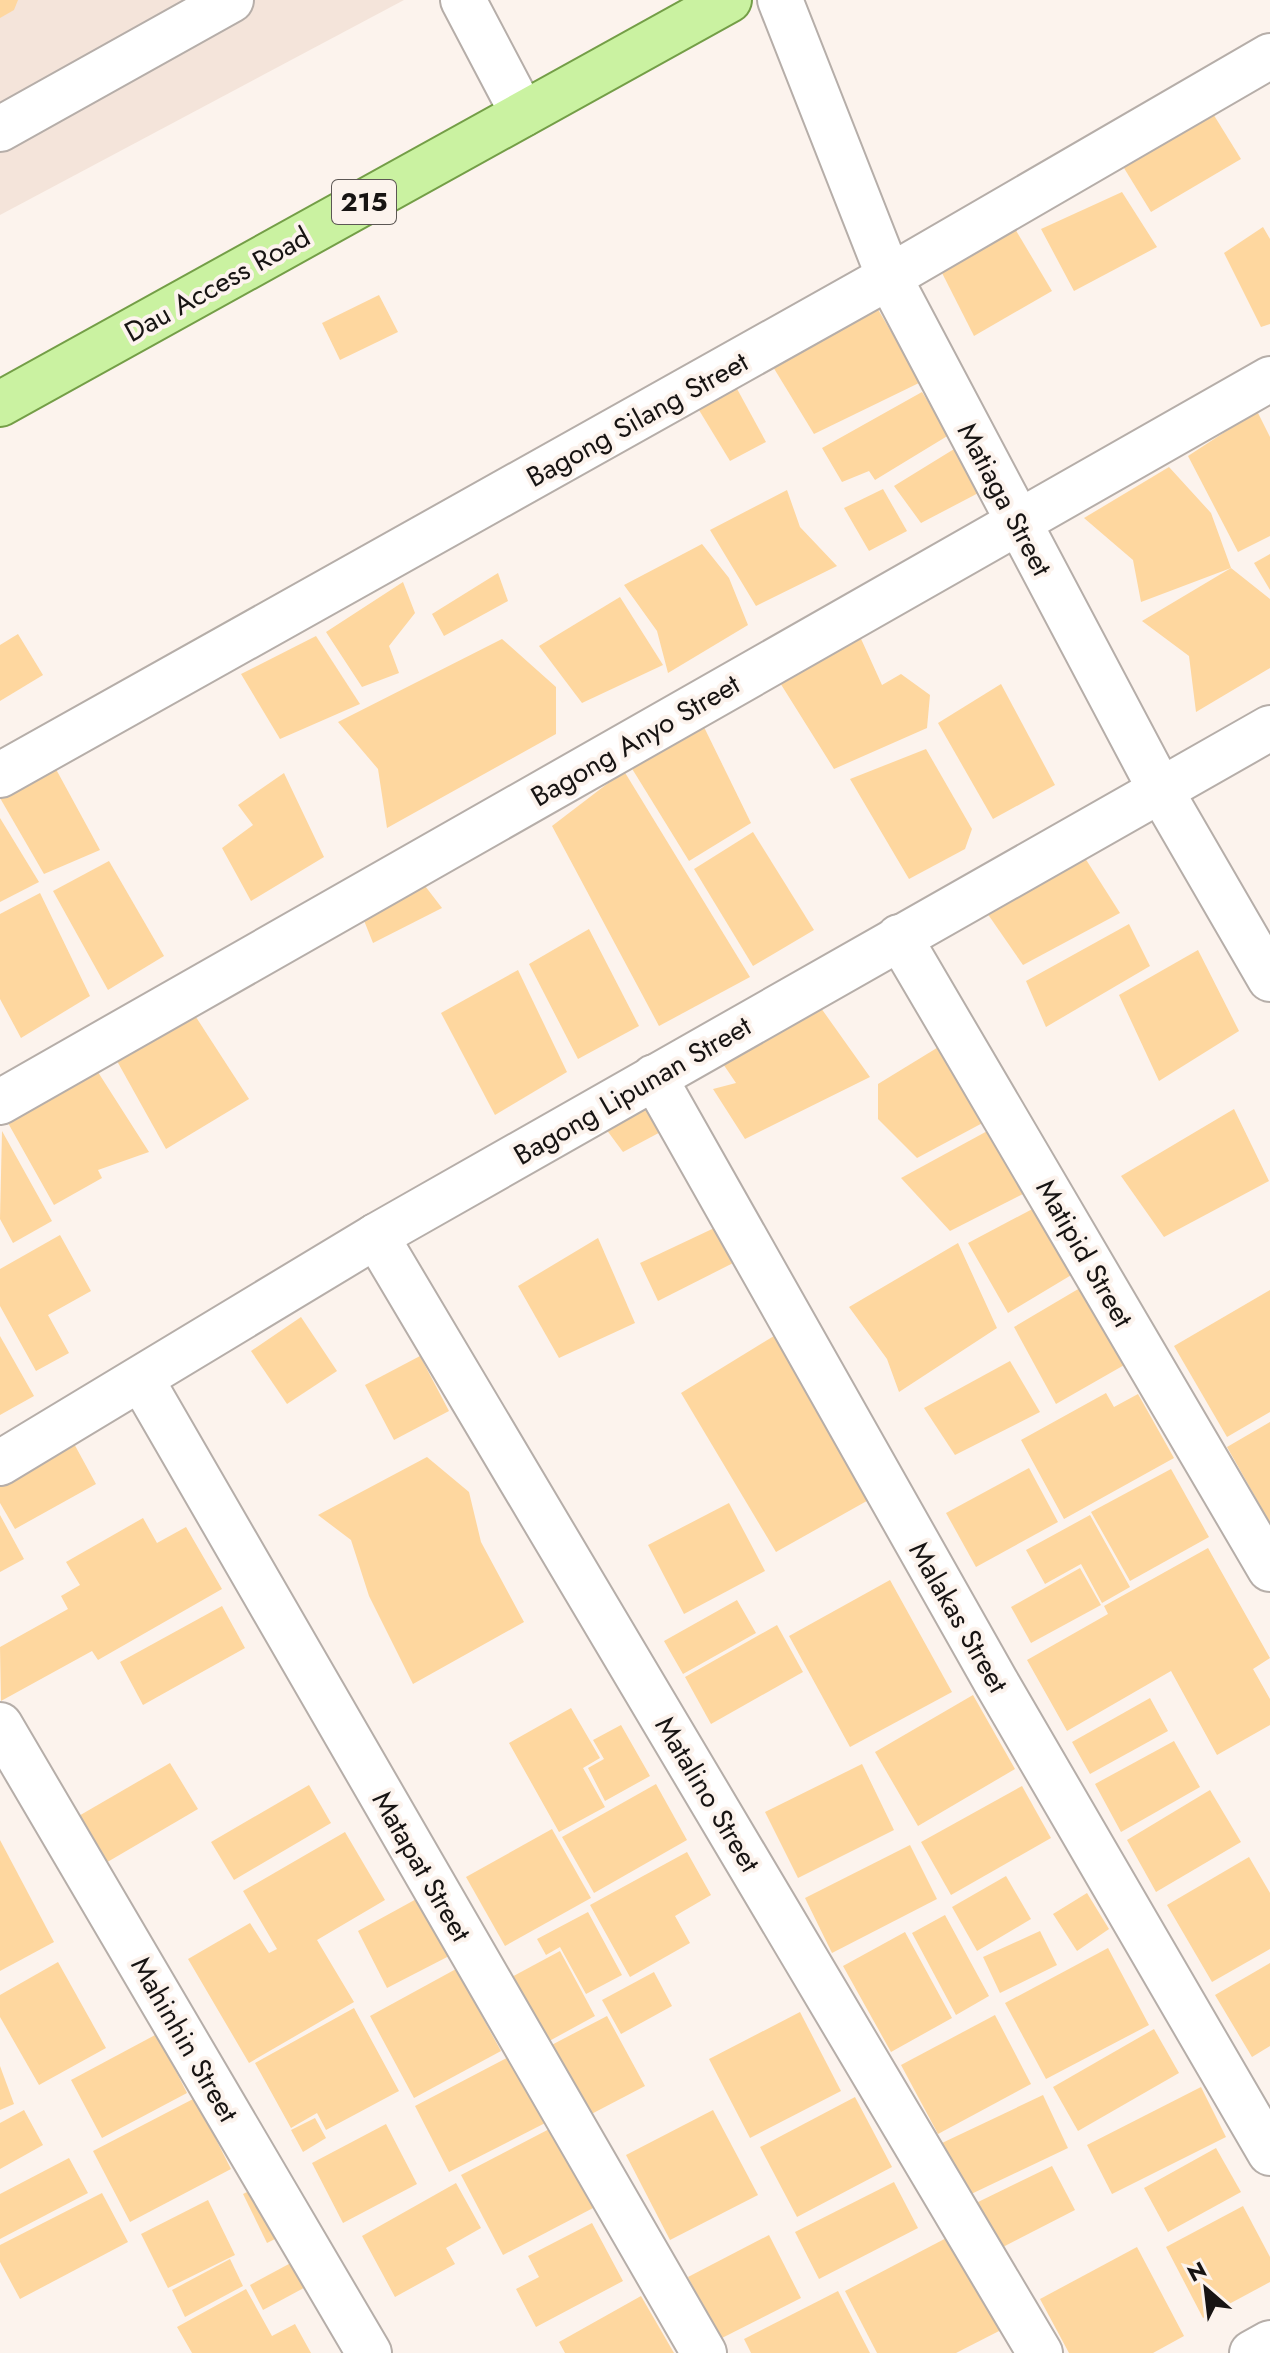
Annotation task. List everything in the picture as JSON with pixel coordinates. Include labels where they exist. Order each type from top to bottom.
[{"type":"main road","name":"Dau Access Road","points":[[0,404],[729,0]]},
{"type":"street","points":[[463,0],[523,114]]},
{"type":"street","name":"Matiaga Street","points":[[780,0],[889,277],[1161,791],[1270,979]]},
{"type":"street","points":[[0,129],[215,4]]},
{"type":"street","name":"Bagong Silang Street","points":[[0,775],[889,277],[1270,56]]},
{"type":"street","name":"Bagong Anyo Street","points":[[0,1102],[1270,379]]},
{"type":"street","name":"Bagong Lipunan Street","points":[[0,1463],[376,1236],[1270,728]]},
{"type":"street","name":"Matipid Street","points":[[899,937],[1270,1569]]},
{"type":"street","name":"Malakas Street","points":[[654,1077],[996,1682],[1270,2153]]},
{"type":"street","name":"Matalino Street","points":[[376,1236],[1040,2353]]},
{"type":"street","name":"Matapat Street","points":[[141,1379],[704,2353]]},
{"type":"street","name":"Mahinhin Street","points":[[0,1725],[369,2353]]},
{"type":"street","points":[[1252,2353],[1270,2343]]},
{"type":"shaded area","points":[[0,0],[404,0],[0,215]]},
{"type":"building","points":[[0,0],[18,0],[14,10],[0,18]]},
{"type":"building","points":[[1207,104],[1241,159],[1151,212],[1116,155]]},
{"type":"building","points":[[1122,192],[1157,247],[1074,291],[1041,229]]},
{"type":"building","points":[[1011,222],[1052,291],[974,336],[938,265]]},
{"type":"building","points":[[1263,227],[1270,239],[1270,324],[1261,327],[1224,253]]},
{"type":"building","points":[[379,295],[398,332],[340,360],[322,323]]},
{"type":"building","points":[[870,296],[921,382],[814,434],[767,357]]},
{"type":"building","points":[[730,376],[766,442],[730,461],[691,397]]},
{"type":"building","points":[[922,392],[949,435],[875,480],[869,471],[842,482],[822,448]]},
{"type":"building","points":[[1257,411],[1270,437],[1270,536],[1238,552],[1188,456]]},
{"type":"building","points":[[959,446],[986,489],[921,523],[894,486]]},
{"type":"building","points":[[1169,467],[1211,513],[1231,568],[1141,602],[1133,560],[1084,518]]},
{"type":"building","points":[[883,489],[907,531],[869,551],[844,508]]},
{"type":"building","points":[[787,490],[800,527],[837,566],[756,606],[710,530]]},
{"type":"building","points":[[702,544],[729,578],[748,625],[668,673],[657,631],[624,585]]},
{"type":"building","points":[[1270,554],[1270,590],[1254,563]]},
{"type":"building","points":[[1231,568],[1270,599],[1270,668],[1196,712],[1189,656],[1142,621]]},
{"type":"building","points":[[498,573],[508,601],[444,636],[432,614]]},
{"type":"building","points":[[403,582],[415,613],[389,646],[399,673],[362,687],[326,632]]},
{"type":"building","points":[[620,597],[663,665],[582,703],[539,646]]},
{"type":"building","points":[[857,630],[882,685],[901,674],[930,695],[927,728],[834,769],[777,678]]},
{"type":"building","points":[[18,634],[43,675],[0,701],[0,645]]},
{"type":"building","points":[[316,636],[360,704],[280,739],[241,674]]},
{"type":"building","points":[[502,639],[556,687],[556,734],[387,828],[378,769],[338,722]]},
{"type":"building","points":[[1001,684],[1055,785],[993,819],[938,723]]},
{"type":"building","points":[[702,723],[751,823],[689,861],[631,767]]},
{"type":"building","points":[[926,749],[972,829],[965,849],[909,879],[850,779]]},
{"type":"building","points":[[51,760],[100,850],[44,874],[0,798],[0,790]]},
{"type":"building","points":[[624,771],[750,977],[659,1026],[552,826]]},
{"type":"building","points":[[284,773],[324,857],[251,901],[222,848],[253,825],[238,805]]},
{"type":"building","points":[[0,818],[39,882],[0,902]]},
{"type":"building","points":[[753,832],[814,930],[753,966],[694,869]]},
{"type":"building","points":[[1085,858],[1120,913],[1023,965],[987,913]]},
{"type":"building","points":[[109,861],[164,956],[108,990],[53,891]]},
{"type":"building","points":[[422,882],[442,908],[373,943],[363,918]]},
{"type":"building","points":[[40,893],[90,996],[21,1038],[0,999],[0,914]]},
{"type":"building","points":[[1129,924],[1150,966],[1046,1027],[1026,981]]},
{"type":"building","points":[[589,929],[639,1026],[578,1059],[529,964]]},
{"type":"building","points":[[1198,950],[1239,1031],[1159,1081],[1119,995]]},
{"type":"building","points":[[518,970],[567,1072],[495,1115],[441,1013]]},
{"type":"building","points":[[816,1001],[870,1077],[745,1139],[713,1089],[736,1083],[717,1055]]},
{"type":"building","points":[[194,1014],[249,1099],[166,1149],[117,1061]]},
{"type":"building","points":[[945,1043],[990,1119],[917,1158],[878,1119],[878,1084]]},
{"type":"building","points":[[96,1069],[149,1152],[98,1170],[102,1178],[54,1205],[8,1123]]},
{"type":"building","points":[[647,1094],[668,1128],[623,1152],[603,1125]]},
{"type":"building","points":[[1234,1109],[1269,1181],[1164,1237],[1121,1176]]},
{"type":"building","points":[[991,1129],[1031,1190],[950,1231],[901,1178]]},
{"type":"building","points":[[2,1131],[52,1221],[13,1243],[0,1219]]},
{"type":"building","points":[[1038,1206],[1078,1271],[1008,1313],[968,1243]]},
{"type":"building","points":[[727,1222],[745,1257],[658,1301],[640,1263]]},
{"type":"building","points":[[60,1235],[91,1291],[48,1315],[69,1353],[36,1371],[0,1306],[0,1269]]},
{"type":"building","points":[[598,1238],[635,1323],[559,1358],[518,1286]]},
{"type":"building","points":[[958,1243],[997,1328],[899,1392],[887,1359],[849,1307]]},
{"type":"building","points":[[1085,1285],[1133,1360],[1056,1404],[1014,1327]]},
{"type":"building","points":[[1270,1290],[1270,1412],[1227,1437],[1174,1346]]},
{"type":"building","points":[[301,1317],[337,1371],[287,1404],[251,1351]]},
{"type":"building","points":[[787,1328],[881,1493],[776,1552],[681,1393]]},
{"type":"building","points":[[0,1336],[34,1396],[0,1415]]},
{"type":"building","points":[[420,1356],[449,1411],[394,1440],[365,1385]]},
{"type":"building","points":[[1010,1361],[1040,1412],[955,1455],[924,1408]]},
{"type":"building","points":[[1106,1393],[1114,1407],[1138,1394],[1174,1458],[1064,1519],[1021,1440]]},
{"type":"building","points":[[1270,1422],[1270,1523],[1227,1447]]},
{"type":"building","points":[[72,1440],[96,1484],[15,1529],[0,1503],[0,1481]]},
{"type":"building","points":[[427,1457],[469,1492],[481,1542],[524,1622],[413,1684],[369,1596],[351,1540],[318,1515]]},
{"type":"building","points":[[1029,1468],[1058,1522],[976,1567],[946,1513]]},
{"type":"building","points":[[1171,1469],[1209,1537],[1130,1581],[1091,1512]]},
{"type":"building","points":[[729,1503],[765,1571],[684,1614],[648,1545]]},
{"type":"building","points":[[0,1515],[24,1559],[0,1572]]},
{"type":"building","points":[[1090,1515],[1130,1587],[1102,1603],[1081,1564],[1045,1584],[1026,1550]]},
{"type":"building","points":[[143,1518],[157,1543],[186,1527],[222,1589],[98,1660],[92,1651],[1,1701],[0,1647],[68,1609],[61,1596],[80,1585],[66,1562]]},
{"type":"building","points":[[1208,1548],[1270,1658],[1253,1669],[1270,1699],[1270,1725],[1217,1755],[1171,1671],[1067,1731],[1027,1660],[1108,1614],[1104,1606]]},
{"type":"building","points":[[1080,1568],[1101,1605],[1031,1643],[1011,1607]]},
{"type":"building","points":[[890,1580],[952,1692],[850,1747],[789,1636]]},
{"type":"building","points":[[737,1600],[756,1633],[683,1674],[664,1641]]},
{"type":"building","points":[[222,1606],[245,1648],[143,1705],[120,1662]]},
{"type":"building","points":[[777,1625],[803,1672],[711,1724],[685,1677]]},
{"type":"building","points":[[973,1695],[1015,1769],[918,1826],[875,1752]]},
{"type":"building","points":[[1150,1698],[1168,1731],[1090,1774],[1072,1742]]},
{"type":"building","points":[[571,1708],[600,1758],[583,1768],[605,1807],[559,1832],[509,1743]]},
{"type":"building","points":[[621,1725],[650,1776],[605,1801],[588,1768],[604,1759],[593,1740]]},
{"type":"building","points":[[1174,1741],[1200,1787],[1121,1832],[1095,1784]]},
{"type":"building","points":[[170,1763],[198,1809],[104,1864],[77,1817]]},
{"type":"building","points":[[862,1764],[894,1830],[798,1878],[765,1812]]},
{"type":"building","points":[[656,1784],[687,1840],[594,1893],[562,1837]]},
{"type":"building","points":[[309,1785],[331,1823],[234,1880],[211,1842]]},
{"type":"building","points":[[1022,1786],[1051,1838],[951,1895],[921,1842]]},
{"type":"building","points":[[1210,1790],[1241,1842],[1156,1892],[1127,1840]]},
{"type":"building","points":[[552,1829],[591,1898],[505,1946],[466,1877]]},
{"type":"building","points":[[345,1832],[385,1900],[317,1940],[354,2002],[249,2063],[188,1959],[250,1923],[269,1953],[277,1949],[243,1891]]},
{"type":"building","points":[[0,1840],[54,1942],[0,1971]]},
{"type":"building","points":[[910,1845],[937,1899],[832,1953],[805,1898]]},
{"type":"building","points":[[687,1852],[711,1895],[675,1916],[690,1943],[630,1977],[590,1905]]},
{"type":"building","points":[[1249,1857],[1270,1893],[1270,1949],[1212,1982],[1167,1905]]},
{"type":"building","points":[[1006,1876],[1031,1919],[977,1951],[952,1907]]},
{"type":"building","points":[[1087,1893],[1109,1929],[1077,1951],[1053,1914]]},
{"type":"building","points":[[420,1897],[451,1955],[387,1988],[358,1931]]},
{"type":"building","points":[[588,1912],[622,1975],[586,1994],[560,1947],[546,1955],[537,1939]]},
{"type":"building","points":[[945,1915],[989,1996],[956,2015],[912,1933]]},
{"type":"building","points":[[1040,1931],[1057,1965],[1000,1993],[983,1957]]},
{"type":"building","points":[[905,1932],[952,2018],[891,2052],[843,1966]]},
{"type":"building","points":[[1108,1948],[1149,2025],[1046,2079],[1005,2003]]},
{"type":"building","points":[[560,1951],[595,2016],[531,2051],[495,1986]]},
{"type":"building","points":[[58,1962],[106,2048],[39,2085],[0,2017],[0,1995]]},
{"type":"building","points":[[1270,1963],[1270,2046],[1252,2057],[1215,1995]]},
{"type":"building","points":[[456,1969],[501,2051],[414,2098],[370,2016]]},
{"type":"building","points":[[654,1972],[672,2006],[621,2034],[602,2000]]},
{"type":"building","points":[[354,2008],[399,2091],[326,2130],[317,2113],[291,2128],[255,2063]]},
{"type":"building","points":[[800,2012],[841,2091],[750,2138],[709,2059]]},
{"type":"building","points":[[995,2015],[1031,2084],[938,2134],[901,2065]]},
{"type":"building","points":[[607,2016],[645,2086],[580,2120],[542,2050]]},
{"type":"building","points":[[1154,2029],[1179,2073],[1078,2131],[1053,2087]]},
{"type":"building","points":[[157,2034],[187,2093],[102,2138],[71,2080]]},
{"type":"building","points":[[518,2052],[553,2119],[449,2172],[415,2106]]},
{"type":"building","points":[[0,2066],[14,2104],[0,2110]]},
{"type":"building","points":[[1201,2087],[1226,2137],[1112,2194],[1087,2145]]},
{"type":"building","points":[[1043,2095],[1068,2148],[967,2196],[942,2143]]},
{"type":"building","points":[[855,2097],[892,2167],[797,2217],[760,2147]]},
{"type":"building","points":[[195,2098],[231,2169],[130,2222],[93,2151]]},
{"type":"building","points":[[24,2110],[43,2145],[0,2169],[0,2123]]},
{"type":"building","points":[[713,2110],[758,2195],[670,2240],[626,2155]]},
{"type":"building","points":[[315,2118],[326,2138],[303,2152],[291,2130]]},
{"type":"building","points":[[386,2124],[417,2184],[343,2223],[312,2163]]},
{"type":"building","points":[[555,2126],[595,2207],[503,2255],[461,2175]]},
{"type":"building","points":[[1216,2148],[1241,2192],[1168,2232],[1144,2188]]},
{"type":"building","points":[[69,2158],[88,2193],[0,2239],[0,2194]]},
{"type":"building","points":[[1052,2166],[1075,2210],[999,2249],[976,2203]]},
{"type":"building","points":[[267,2182],[291,2231],[267,2243],[243,2194]]},
{"type":"building","points":[[894,2182],[918,2228],[819,2279],[795,2232]]},
{"type":"building","points":[[456,2183],[481,2228],[446,2248],[455,2264],[395,2297],[362,2236]]},
{"type":"building","points":[[102,2193],[128,2242],[20,2299],[0,2262],[0,2245]]},
{"type":"building","points":[[208,2200],[235,2255],[168,2288],[141,2234]]},
{"type":"building","points":[[1243,2206],[1270,2257],[1270,2282],[1203,2318],[1166,2247]]},
{"type":"building","points":[[592,2223],[623,2281],[536,2327],[516,2289],[539,2277],[528,2256]]},
{"type":"building","points":[[954,2234],[1003,2329],[956,2353],[877,2353],[845,2291]]},
{"type":"building","points":[[769,2235],[801,2298],[720,2339],[688,2277]]},
{"type":"building","points":[[1137,2247],[1184,2336],[1153,2353],[1069,2353],[1040,2299]]},
{"type":"building","points":[[300,2258],[313,2283],[263,2310],[250,2285]]},
{"type":"building","points":[[230,2259],[243,2286],[185,2317],[172,2290]]},
{"type":"building","points":[[246,2289],[272,2336],[295,2324],[311,2353],[192,2353],[177,2327]]},
{"type":"building","points":[[838,2291],[870,2353],[751,2353],[744,2339]]},
{"type":"building","points":[[641,2296],[674,2353],[565,2353],[559,2342]]}]
